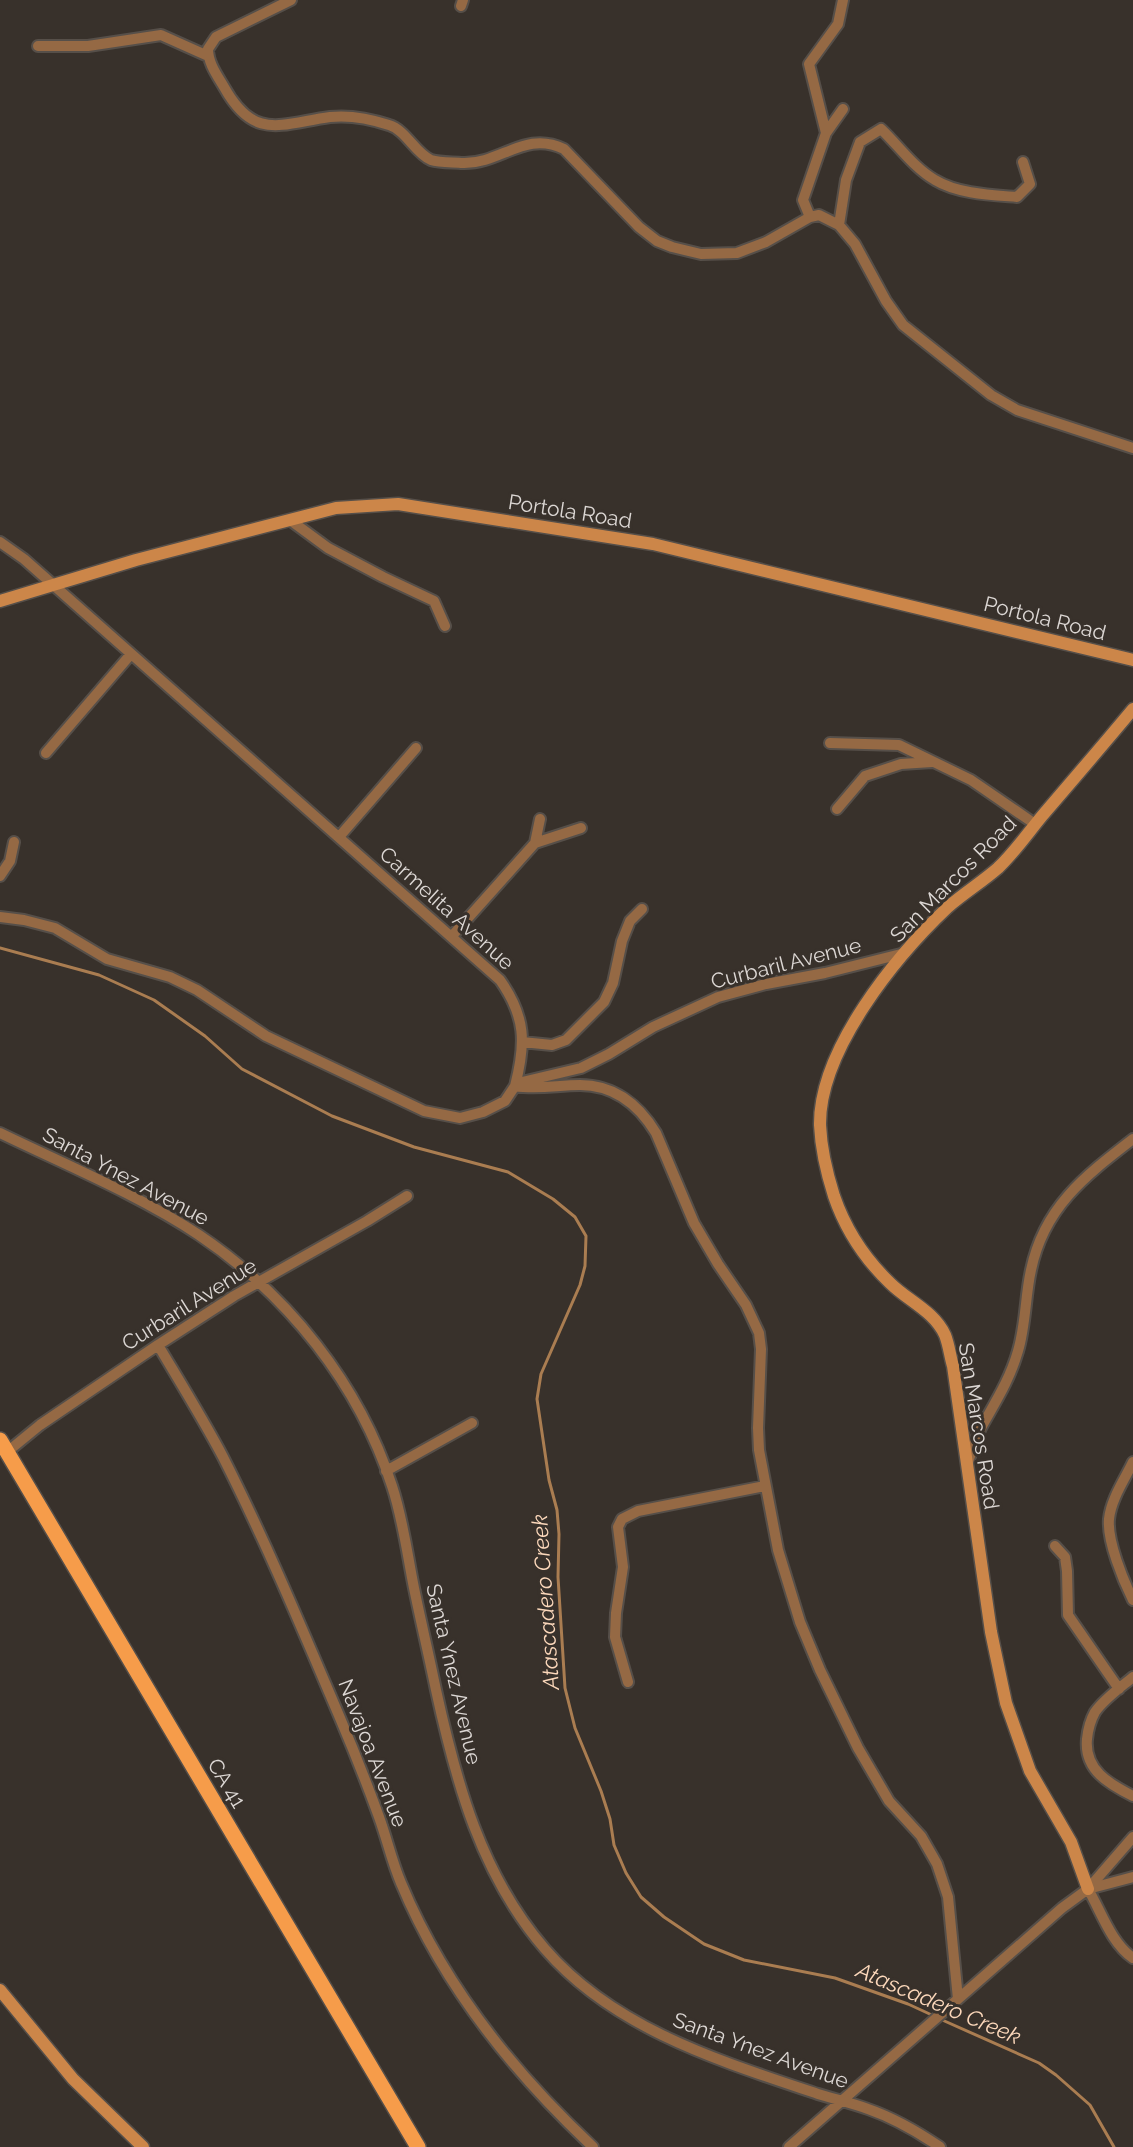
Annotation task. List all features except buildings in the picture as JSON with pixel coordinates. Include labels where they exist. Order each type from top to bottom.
[{"type":"main road","name":"CA 41","points":[[2,1450],[418,2147]]},
{"type":"street","points":[[208,56],[211,42],[216,37],[291,0]]},
{"type":"street","points":[[826,133],[809,64],[838,24],[843,0]]},
{"type":"street","points":[[38,46],[88,46],[162,35],[208,56],[233,103],[240,111],[257,122],[282,126],[331,117],[361,118],[392,125],[430,159],[476,163],[528,144],[538,142],[556,145],[564,149],[639,227],[657,241],[701,254],[737,253],[766,242],[810,217],[819,215],[839,225],[855,244],[886,301],[903,325],[969,379],[1017,410],[1133,448]]},
{"type":"street","points":[[810,217],[803,200],[826,133],[843,109]]},
{"type":"street","points":[[839,225],[846,180],[860,142],[881,129],[909,159],[936,181],[970,192],[1017,197],[1030,184],[1023,162]]},
{"type":"street","name":"Portola Road","points":[[0,600],[336,508],[398,504],[653,544],[1133,660]]},
{"type":"street","points":[[290,520],[328,548],[434,601],[445,626]]},
{"type":"street","name":"Carmelita Avenue","points":[[0,542],[24,559],[488,968],[511,995],[519,1015],[522,1042],[515,1086]]},
{"type":"street","points":[[46,753],[131,654]]},
{"type":"street","name":"San Marcos Road","points":[[1088,1889],[1071,1842],[1030,1771],[1006,1703],[991,1632],[952,1366],[945,1335],[930,1314],[890,1283],[867,1257],[848,1227],[834,1194],[820,1125],[822,1103],[832,1066],[846,1035],[861,1010],[905,953],[948,907],[998,867],[1133,710]]},
{"type":"street","points":[[830,743],[899,745],[971,780],[1035,824]]},
{"type":"street","points":[[339,837],[417,748]]},
{"type":"street","points":[[837,809],[865,776],[901,764],[935,762]]},
{"type":"street","points":[[535,843],[540,819]]},
{"type":"street","points":[[452,936],[535,843],[580,828]]},
{"type":"street","points":[[0,876],[10,861],[14,842]]},
{"type":"street","points":[[522,1042],[552,1045],[566,1040],[604,1002],[613,983],[622,941],[630,921],[642,909]]},
{"type":"street","points":[[0,917],[55,928],[107,959],[170,977],[197,990],[266,1036],[424,1110],[460,1118],[483,1112],[505,1101],[515,1086],[531,1089],[581,1085],[603,1087],[631,1102],[649,1121],[694,1224],[746,1305],[759,1333],[761,1349],[759,1450],[778,1551],[800,1622],[819,1670],[863,1756],[890,1801],[921,1836],[940,1870],[948,1897],[958,1999]]},
{"type":"street","name":"Curbaril Avenue","points":[[515,1086],[530,1079],[581,1068],[653,1027],[718,998],[766,984],[815,976],[905,953]]},
{"type":"street","name":"Santa Ynez Avenue","points":[[0,1133],[144,1203],[197,1233],[231,1258],[280,1303],[309,1335],[334,1369],[375,1443],[403,1524],[412,1582],[454,1769],[484,1853],[529,1931],[566,1972],[613,2008],[654,2031],[702,2053],[840,2102],[864,2107],[885,2115],[940,2147]]},
{"type":"street","points":[[967,1466],[981,1427],[1003,1390],[1018,1351],[1031,1267],[1047,1224],[1074,1187],[1133,1139]]},
{"type":"street","name":"Curbaril Avenue","points":[[2,1450],[158,1345],[258,1282],[368,1221],[407,1196]]},
{"type":"street","name":"Navajoa Avenue","points":[[158,1345],[222,1456],[300,1623],[343,1724],[401,1883],[433,1947],[474,2012],[514,2064],[593,2147]]},
{"type":"street","points":[[386,1471],[472,1423]]},
{"type":"street","points":[[1133,1462],[1115,1500],[1109,1519],[1113,1544],[1125,1584],[1133,1600]]},
{"type":"street","points":[[628,1682],[615,1637],[623,1567],[618,1527],[622,1519],[638,1511],[765,1486]]},
{"type":"street","points":[[1055,1546],[1065,1557],[1068,1615],[1119,1689]]},
{"type":"street","points":[[1133,1677],[1096,1711],[1089,1726],[1087,1744],[1089,1757],[1097,1773],[1110,1785],[1133,1797]]},
{"type":"street","points":[[789,2147],[1062,1908],[1088,1889],[1133,1837]]},
{"type":"street","points":[[1088,1889],[1133,1877]]},
{"type":"street","points":[[1088,1889],[1116,1940],[1133,1958]]},
{"type":"street","points":[[0,1990],[73,2079],[143,2147]]},
{"type":"waterway","name":"Atascadero Creek","points":[[0,948],[99,975],[154,1000],[205,1036],[242,1069],[332,1116],[414,1147],[508,1172],[553,1199],[575,1217],[586,1236],[585,1266],[580,1285],[541,1374],[537,1399],[549,1480],[557,1510],[558,1577],[565,1688],[575,1728],[601,1791],[610,1819],[614,1845],[626,1873],[641,1897],[664,1917],[704,1944],[744,1960],[835,1978],[908,2004],[934,2016]]},
{"type":"waterway","name":"Atascadero Creek","points":[[940,2019],[1039,2063],[1056,2075],[1090,2105],[1114,2147]]}]
